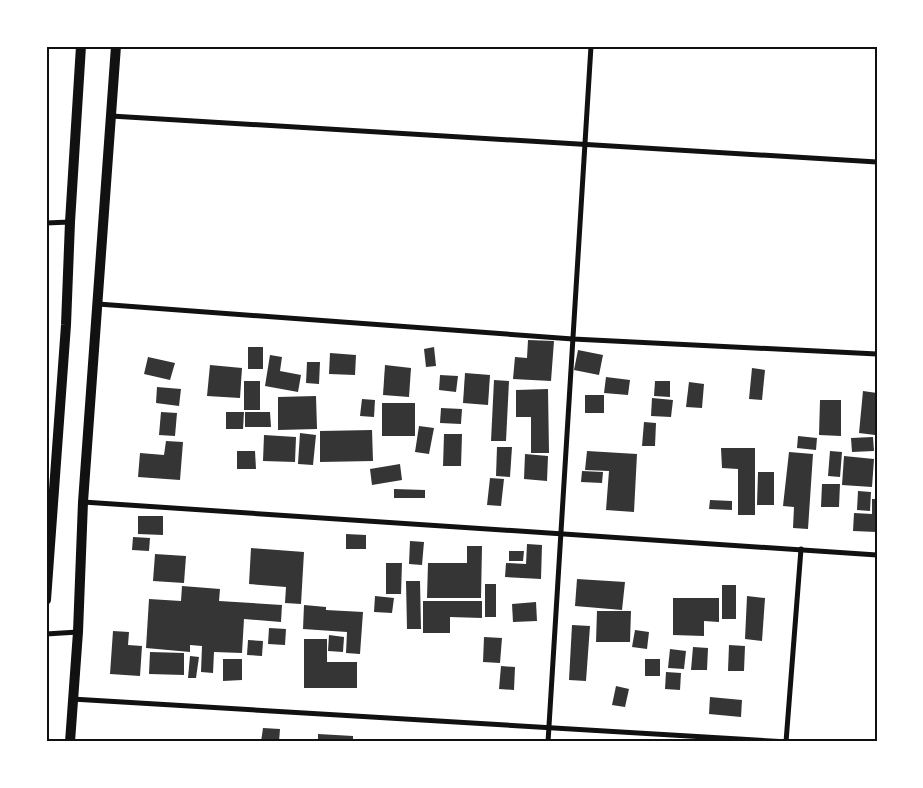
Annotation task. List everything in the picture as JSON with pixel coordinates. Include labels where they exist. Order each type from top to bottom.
[{"type":"main road","points":[[46,600],[66,325],[70,222],[81,46]]},
{"type":"main road","points":[[70,742],[78,632],[83,502],[116,46]]},
{"type":"street","points":[[548,742],[591,46]]},
{"type":"street","points":[[111,116],[877,162]]},
{"type":"street","points":[[46,223],[70,222]]},
{"type":"street","points":[[98,304],[573,339],[877,354]]},
{"type":"street","points":[[83,502],[877,555]]},
{"type":"street","points":[[72,699],[787,742],[801,549]]},
{"type":"street","points":[[46,634],[78,632]]},
{"type":"building","points":[[528,340],[554,341],[551,381],[513,379],[515,357],[527,358]]},
{"type":"building","points":[[248,347],[263,347],[263,369],[248,369]]},
{"type":"building","points":[[434,347],[436,366],[426,367],[424,349]]},
{"type":"building","points":[[578,350],[603,355],[599,375],[574,370]]},
{"type":"building","points":[[330,353],[356,355],[355,375],[329,374]]},
{"type":"building","points":[[270,355],[282,357],[280,371],[301,375],[298,392],[265,386]]},
{"type":"building","points":[[148,357],[175,363],[170,380],[144,374]]},
{"type":"building","points":[[307,362],[320,362],[319,384],[306,383]]},
{"type":"building","points":[[210,365],[242,368],[240,398],[207,396]]},
{"type":"building","points":[[385,365],[411,368],[409,397],[383,395]]},
{"type":"building","points":[[752,368],[765,370],[762,400],[749,399]]},
{"type":"building","points":[[465,373],[490,375],[488,405],[463,403]]},
{"type":"building","points":[[440,375],[458,376],[456,392],[439,390]]},
{"type":"building","points":[[606,377],[630,380],[628,395],[604,393]]},
{"type":"building","points":[[494,380],[509,381],[506,441],[491,441]]},
{"type":"building","points":[[244,381],[260,381],[260,410],[244,410]]},
{"type":"building","points":[[655,381],[670,381],[670,397],[654,396]]},
{"type":"building","points":[[689,382],[704,384],[702,408],[686,407]]},
{"type":"building","points":[[157,387],[181,389],[179,406],[156,403]]},
{"type":"building","points":[[548,389],[549,453],[531,453],[531,417],[516,417],[516,390]]},
{"type":"building","points":[[863,391],[877,393],[875,435],[859,433]]},
{"type":"building","points":[[585,395],[604,395],[604,413],[585,413]]},
{"type":"building","points":[[316,396],[317,429],[278,430],[278,397]]},
{"type":"building","points":[[652,398],[673,400],[671,417],[651,416]]},
{"type":"building","points":[[362,399],[375,400],[374,417],[360,416]]},
{"type":"building","points":[[820,400],[841,400],[841,436],[819,435]]},
{"type":"building","points":[[382,403],[415,403],[415,436],[382,436]]},
{"type":"building","points":[[441,408],[462,409],[461,424],[440,423]]},
{"type":"building","points":[[161,412],[177,413],[175,436],[159,435]]},
{"type":"building","points":[[226,412],[244,412],[243,429],[226,429]]},
{"type":"building","points":[[245,412],[270,412],[271,427],[245,427]]},
{"type":"building","points":[[644,422],[656,423],[655,446],[642,446]]},
{"type":"building","points":[[419,426],[434,428],[429,454],[415,452]]},
{"type":"building","points":[[372,430],[373,461],[320,462],[320,431]]},
{"type":"building","points":[[300,433],[316,435],[313,465],[298,464]]},
{"type":"building","points":[[444,434],[462,434],[461,466],[443,466]]},
{"type":"building","points":[[264,435],[296,437],[295,462],[263,461]]},
{"type":"building","points":[[798,436],[817,438],[816,450],[797,448]]},
{"type":"building","points":[[873,437],[874,451],[852,452],[851,438]]},
{"type":"building","points":[[166,441],[183,442],[180,480],[138,477],[140,453],[164,455]]},
{"type":"building","points":[[497,447],[512,447],[510,477],[496,476]]},
{"type":"building","points":[[721,448],[755,448],[755,515],[738,515],[738,469],[722,468]]},
{"type":"building","points":[[237,451],[255,451],[256,469],[237,469]]},
{"type":"building","points":[[587,451],[637,454],[634,512],[606,510],[609,471],[585,470]]},
{"type":"building","points":[[830,451],[842,452],[840,477],[828,476]]},
{"type":"building","points":[[789,452],[813,454],[808,529],[793,528],[794,507],[783,506]]},
{"type":"building","points":[[525,454],[548,456],[547,481],[524,479]]},
{"type":"building","points":[[844,456],[874,459],[872,487],[842,485]]},
{"type":"building","points":[[400,464],[402,480],[372,485],[370,469]]},
{"type":"building","points":[[582,471],[603,472],[602,483],[581,482]]},
{"type":"building","points":[[758,472],[774,472],[774,505],[757,505]]},
{"type":"building","points":[[490,478],[504,479],[501,506],[487,505]]},
{"type":"building","points":[[822,484],[840,484],[839,507],[821,507]]},
{"type":"building","points":[[394,489],[425,490],[425,498],[394,498]]},
{"type":"building","points":[[858,491],[871,492],[870,511],[857,510]]},
{"type":"building","points":[[872,499],[877,499],[877,532],[853,531],[854,513],[872,514]]},
{"type":"building","points":[[710,500],[732,501],[732,510],[709,509]]},
{"type":"building","points":[[138,516],[163,516],[163,535],[138,534]]},
{"type":"building","points":[[346,534],[366,535],[366,549],[346,549]]},
{"type":"building","points":[[133,537],[150,538],[149,551],[132,550]]},
{"type":"building","points":[[410,541],[424,542],[422,565],[409,564]]},
{"type":"building","points":[[527,544],[542,545],[541,579],[505,577],[506,563],[526,564]]},
{"type":"building","points":[[467,546],[482,546],[481,598],[427,598],[428,563],[467,563]]},
{"type":"building","points":[[251,548],[304,552],[301,604],[285,603],[286,587],[249,584]]},
{"type":"building","points":[[509,551],[524,551],[523,561],[509,561]]},
{"type":"building","points":[[155,554],[186,556],[184,583],[153,581]]},
{"type":"building","points":[[386,563],[402,563],[401,594],[386,594]]},
{"type":"building","points":[[577,579],[625,582],[622,610],[575,606]]},
{"type":"building","points":[[406,581],[420,581],[421,629],[407,629]]},
{"type":"building","points":[[485,584],[496,584],[496,617],[485,617]]},
{"type":"building","points":[[722,585],[736,585],[736,619],[722,619]]},
{"type":"building","points":[[182,586],[220,589],[219,601],[282,605],[281,622],[244,619],[242,653],[214,652],[213,673],[201,672],[202,646],[190,645],[190,652],[146,648],[149,599],[181,601]]},
{"type":"building","points":[[375,596],[394,598],[392,613],[374,612]]},
{"type":"building","points":[[747,596],[765,598],[762,641],[745,639]]},
{"type":"building","points":[[673,598],[719,598],[719,622],[704,621],[704,636],[673,635]]},
{"type":"building","points":[[423,601],[482,601],[482,618],[450,617],[450,633],[423,633]]},
{"type":"building","points":[[536,602],[537,621],[513,622],[512,604]]},
{"type":"building","points":[[304,605],[326,607],[326,610],[363,612],[360,654],[346,653],[347,632],[303,629]]},
{"type":"building","points":[[597,611],[631,611],[630,642],[596,642]]},
{"type":"building","points":[[572,625],[590,626],[586,681],[569,680]]},
{"type":"building","points":[[269,628],[286,629],[285,645],[268,644]]},
{"type":"building","points":[[635,630],[649,632],[647,649],[632,647]]},
{"type":"building","points":[[113,631],[129,632],[128,645],[142,646],[140,676],[110,674]]},
{"type":"building","points":[[329,635],[344,637],[343,652],[328,651]]},
{"type":"building","points":[[484,637],[502,638],[500,663],[483,662]]},
{"type":"building","points":[[304,639],[327,639],[327,662],[357,662],[357,688],[304,688]]},
{"type":"building","points":[[248,640],[263,641],[262,656],[247,655]]},
{"type":"building","points":[[729,645],[745,646],[744,671],[728,671]]},
{"type":"building","points":[[693,647],[708,648],[707,670],[691,670]]},
{"type":"building","points":[[670,649],[686,651],[684,669],[668,668]]},
{"type":"building","points":[[150,652],[184,653],[184,675],[149,674]]},
{"type":"building","points":[[190,656],[199,657],[196,678],[188,678]]},
{"type":"building","points":[[223,659],[242,659],[242,680],[223,681]]},
{"type":"building","points":[[645,659],[660,659],[660,676],[645,676]]},
{"type":"building","points":[[501,666],[515,667],[514,690],[499,689]]},
{"type":"building","points":[[666,672],[681,673],[680,690],[665,689]]},
{"type":"building","points":[[616,686],[629,689],[625,707],[612,705]]},
{"type":"building","points":[[710,697],[742,700],[741,717],[709,714]]},
{"type":"building","points":[[263,728],[280,729],[279,742],[261,742]]},
{"type":"building","points":[[318,734],[353,736],[353,742],[318,742]]}]
